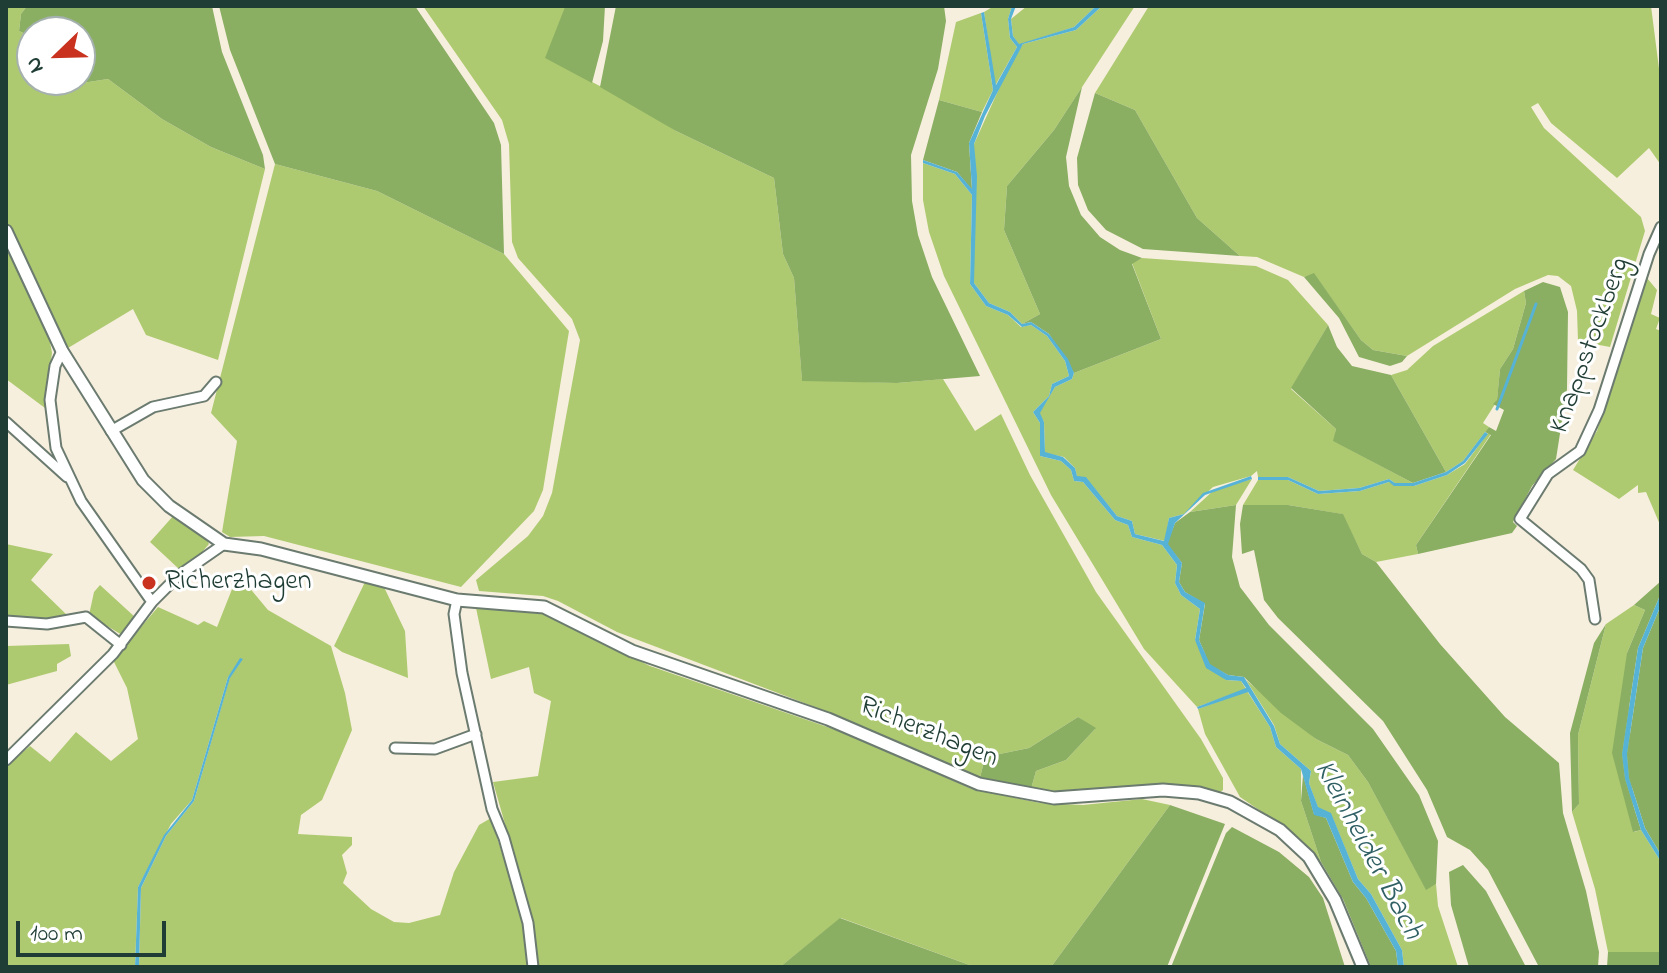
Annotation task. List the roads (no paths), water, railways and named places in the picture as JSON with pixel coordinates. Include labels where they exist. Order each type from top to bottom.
[{"type":"street","name":"Knappstockberg","points":[[1595,619],[1589,580],[1581,569],[1520,519],[1548,474],[1580,451],[1599,410],[1649,254],[1661,227]]},
{"type":"street","name":"Richerzhagen","points":[[6,231],[62,351],[111,431],[155,494],[224,544],[261,549],[457,600],[544,607],[632,651],[828,719],[979,784],[1054,798],[1163,790],[1199,793],[1230,802],[1280,830],[1309,857],[1335,900],[1363,967]]},
{"type":"street","points":[[62,351],[55,366],[49,417],[56,448],[70,479],[152,602]]},
{"type":"street","points":[[111,431],[153,407],[204,396],[216,382]]},
{"type":"street","points":[[6,422],[70,479]]},
{"type":"street","points":[[8,759],[121,645],[152,602],[178,576],[224,544]]},
{"type":"street","points":[[457,600],[455,620],[476,734],[528,923],[533,967]]},
{"type":"street","points":[[6,621],[47,624],[86,617],[121,645]]},
{"type":"street","points":[[395,748],[435,749],[476,734]]},
{"type":"water","points":[[1012,6],[1016,6],[1011,19],[1013,36],[1019,44],[1074,27],[1096,6],[1102,6],[1076,30],[1023,44],[985,116],[974,144],[977,176],[974,283],[989,303],[1010,312],[1022,324],[1031,322],[1049,334],[1068,359],[1074,373],[1072,379],[1055,387],[1040,413],[1044,422],[1045,452],[1063,457],[1075,468],[1077,476],[1086,477],[1117,516],[1132,521],[1135,534],[1164,541],[1169,518],[1184,514],[1203,493],[1251,476],[1252,479],[1205,495],[1175,523],[1168,544],[1182,563],[1179,582],[1185,592],[1205,603],[1199,640],[1210,664],[1228,675],[1244,677],[1274,726],[1280,744],[1311,771],[1309,783],[1318,807],[1331,813],[1358,879],[1371,894],[1402,950],[1404,967],[1398,967],[1396,951],[1366,898],[1353,882],[1326,818],[1314,815],[1301,769],[1276,747],[1270,727],[1248,692],[1198,709],[1246,688],[1241,681],[1226,680],[1206,668],[1195,640],[1200,609],[1181,595],[1175,583],[1177,565],[1162,545],[1132,537],[1128,525],[1115,520],[1083,482],[1074,481],[1071,470],[1061,461],[1040,456],[1040,423],[1033,412],[1049,396],[1052,384],[1069,376],[1065,361],[1047,336],[1031,325],[1022,327],[1008,315],[986,306],[970,284],[972,195],[955,174],[923,163],[923,160],[957,172],[972,189],[969,143],[993,90],[981,13],[984,12],[996,85],[1017,47],[1010,38],[1008,19]]},
{"type":"water","points":[[1485,432],[1488,434],[1465,463],[1447,475],[1414,486],[1394,486],[1389,482],[1360,491],[1318,494],[1288,480],[1258,480],[1258,477],[1288,477],[1319,491],[1359,488],[1389,479],[1395,483],[1413,483],[1446,472],[1463,461]]},
{"type":"water","points":[[1661,593],[1661,605],[1643,648],[1627,754],[1629,778],[1645,828],[1661,855],[1661,862],[1641,830],[1625,779],[1622,754],[1638,648]]},
{"type":"water","points":[[240,658],[243,659],[230,678],[194,801],[166,836],[141,888],[139,967],[135,967],[138,887],[164,835],[192,800],[228,677]]},
{"type":"waterway","points":[[1497,409],[1536,304]]},
{"type":"place","name":"Richerzhagen","points":[[149,583]]},
{"type":"water label","name":"Kleinheider Bach","points":[[1366,851]]}]
